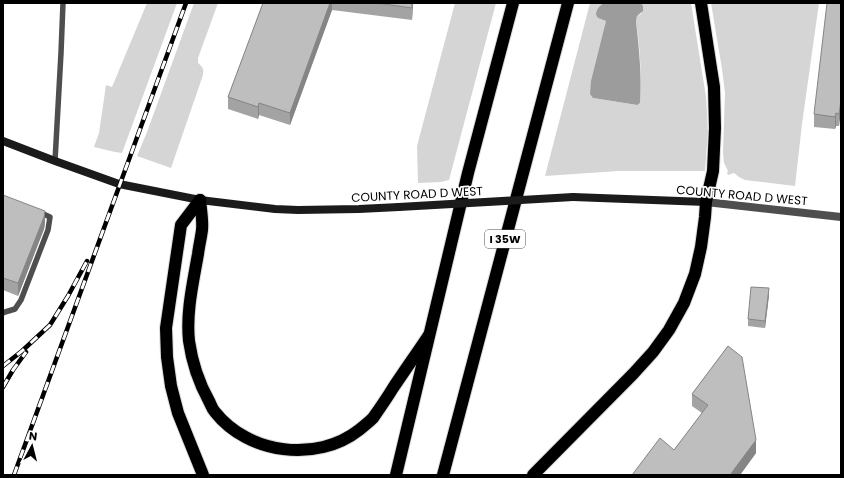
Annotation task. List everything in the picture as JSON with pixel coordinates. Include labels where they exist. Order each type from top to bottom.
[{"type":"highway","points":[[396,475],[468,173],[513,3]]},
{"type":"highway","name":"I 35W","points":[[443,475],[568,3]]},
{"type":"highway","points":[[533,475],[653,352],[669,330],[684,303],[701,247],[706,202],[713,171],[715,128],[714,87],[701,3]]},
{"type":"highway","points":[[200,200],[202,229],[190,297],[188,317],[189,342],[194,366],[202,389],[214,411],[237,432],[269,447],[288,450],[308,450],[326,446],[344,439],[358,431],[372,419],[429,335]]},
{"type":"highway","points":[[200,200],[181,225],[166,328],[166,350],[170,386],[178,413],[203,475]]},
{"type":"main road","name":"COUNTY ROAD D WEST","points":[[3,141],[120,184],[200,200],[260,207],[298,210],[359,209],[573,197],[706,202]]},
{"type":"street","name":"COUNTY ROAD D WEST","points":[[706,202],[841,217]]},
{"type":"lane","points":[[55,161],[63,3]]},
{"type":"lane","points":[[3,313],[15,309],[21,300],[48,230],[50,217],[30,209]]},
{"type":"shaded area","points":[[147,3],[177,3],[122,153],[94,147],[99,133],[106,85],[112,87]]},
{"type":"shaded area","points":[[194,3],[218,3],[198,58],[198,63],[203,70],[203,75],[171,168],[137,156]]},
{"type":"shaded area","points":[[455,3],[496,3],[449,180],[441,182],[418,183],[417,146]]},
{"type":"shaded area","points":[[590,3],[604,3],[597,10],[596,15],[598,18],[606,21],[593,98],[636,105],[640,103],[641,82],[640,51],[636,21],[637,16],[641,14],[643,6],[641,3],[691,3],[706,97],[708,132],[705,171],[618,171],[545,176]]},
{"type":"shaded area","points":[[604,3],[641,3],[643,6],[643,11],[637,16],[636,21],[641,83],[640,103],[637,105],[593,98],[590,94],[591,81],[606,21],[598,18],[596,13],[598,8]]},
{"type":"shaded area","points":[[711,3],[819,3],[795,186],[745,180],[734,173],[728,175],[727,173],[728,171],[724,163],[723,153],[725,93]]},
{"type":"building","points":[[263,3],[330,3],[290,113],[259,103],[258,107],[228,97]]},
{"type":"building","points":[[377,3],[412,3],[412,8]]},
{"type":"building","points":[[827,3],[841,3],[841,100],[839,114],[836,113],[835,117],[814,114]]},
{"type":"building","points":[[3,195],[45,211],[18,283],[3,278]]},
{"type":"building","points":[[751,287],[769,288],[765,321],[748,319]]},
{"type":"building","points":[[728,346],[742,357],[756,440],[730,475],[632,475],[660,438],[674,450],[708,405],[692,394]]},
{"type":"railway","points":[[14,475],[186,3]]},
{"type":"railway","points":[[3,366],[50,325],[87,261]]},
{"type":"railway","points":[[3,387],[26,352]]}]
